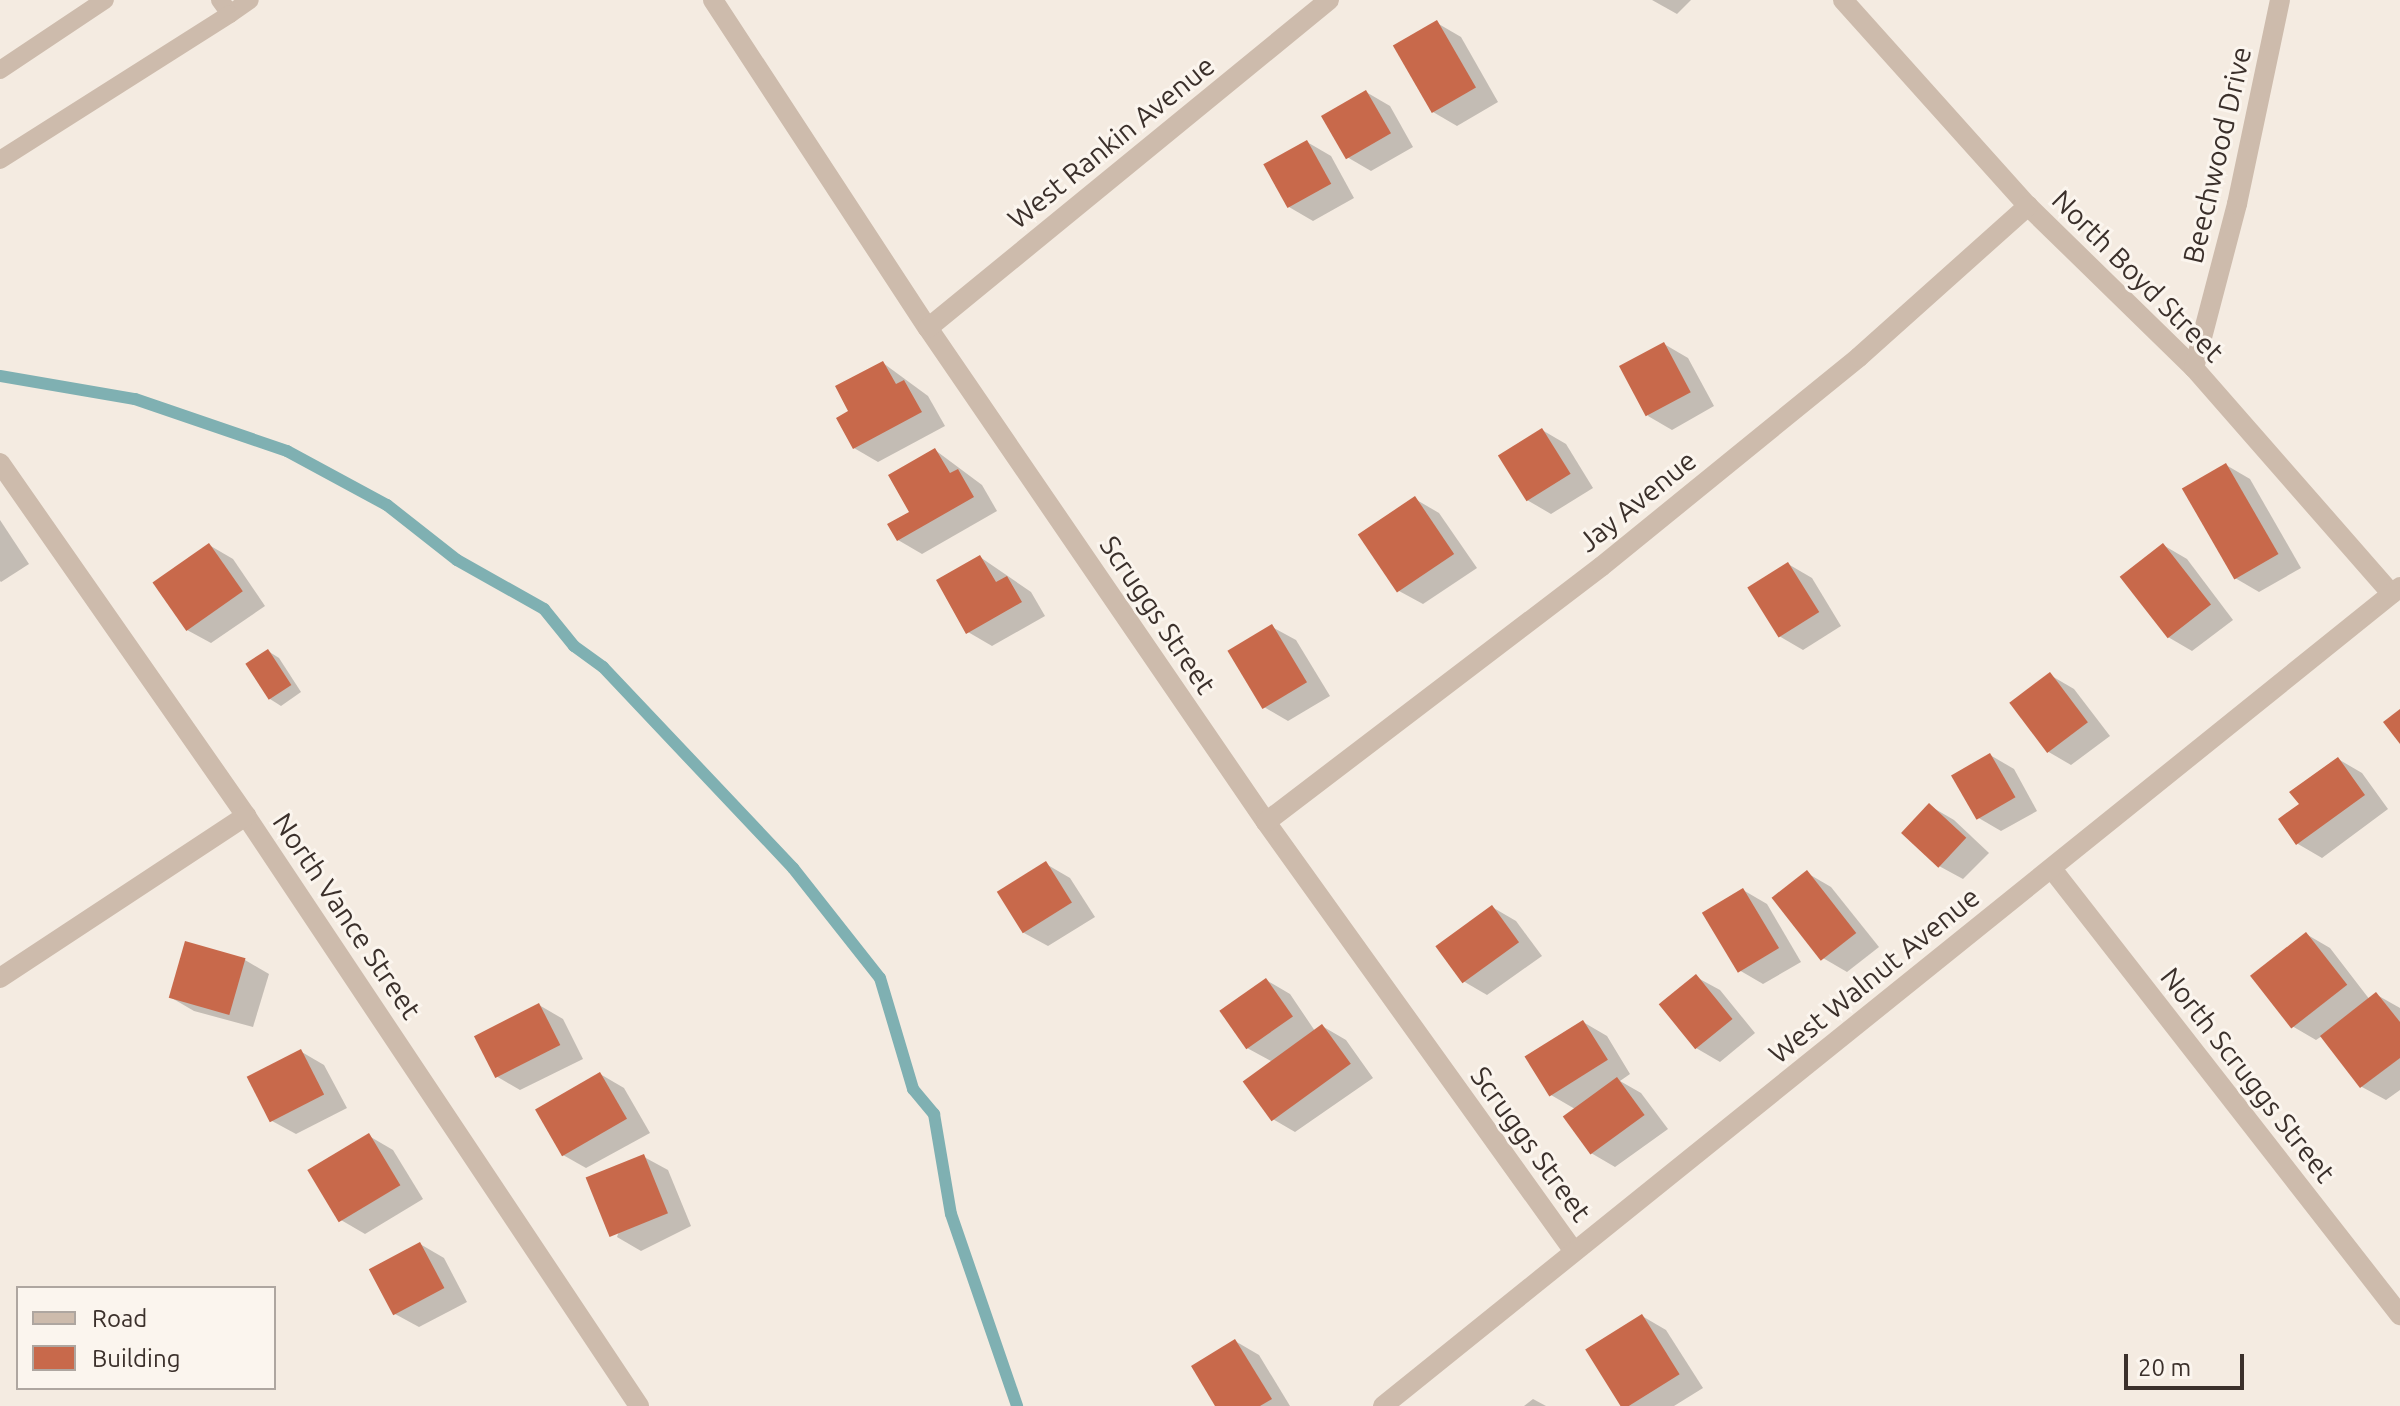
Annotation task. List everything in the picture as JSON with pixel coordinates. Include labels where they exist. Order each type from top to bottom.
[{"type":"street","name":"Scruggs Street","points":[[713,0],[928,328],[1266,822],[1573,1250]]},
{"type":"street","name":"West Rankin Avenue","points":[[928,328],[1329,0]]},
{"type":"street","name":"North Boyd Street","points":[[1843,0],[2028,206],[2194,368],[2396,590]]},
{"type":"street","name":"Beechwood Drive","points":[[2194,368],[2237,204],[2280,0]]},
{"type":"street","name":"Jay Avenue","points":[[1266,822],[1614,556],[1859,357],[2028,206]]},
{"type":"street","name":"North Vance Street","points":[[0,463],[246,816],[639,1406]]},
{"type":"street","name":"West Walnut Avenue","points":[[1383,1406],[2396,590]]},
{"type":"street","points":[[0,978],[246,816]]},
{"type":"street","name":"North Scruggs Street","points":[[2052,869],[2400,1315]]},
{"type":"lane","points":[[0,70],[105,0]]},
{"type":"lane","points":[[0,160],[225,7],[250,0]]},
{"type":"building","points":[[1437,20],[1476,88],[1432,113],[1393,46]]},
{"type":"building","points":[[1366,90],[1391,133],[1346,159],[1321,116]]},
{"type":"building","points":[[1307,140],[1331,184],[1288,208],[1263,164]]},
{"type":"building","points":[[1664,342],[1691,392],[1646,416],[1619,366]]},
{"type":"building","points":[[883,361],[896,384],[904,380],[922,412],[853,449],[836,418],[848,411],[835,386]]},
{"type":"building","points":[[1542,428],[1571,474],[1527,501],[1498,456]]},
{"type":"building","points":[[935,448],[950,473],[958,469],[974,497],[897,541],[887,524],[909,512],[888,475]]},
{"type":"building","points":[[2226,463],[2278,554],[2234,579],[2182,488]]},
{"type":"building","points":[[1415,496],[1454,554],[1397,593],[1358,535]]},
{"type":"building","points":[[209,543],[243,591],[186,631],[152,583]]},
{"type":"building","points":[[2163,543],[2211,604],[2168,638],[2120,577]]},
{"type":"building","points":[[980,555],[996,582],[1007,576],[1022,602],[966,634],[936,580]]},
{"type":"building","points":[[1788,562],[1819,612],[1779,637],[1747,587]]},
{"type":"building","points":[[1272,624],[1307,682],[1262,709],[1227,651]]},
{"type":"building","points":[[268,649],[291,685],[269,700],[245,664]]},
{"type":"building","points":[[2050,672],[2088,722],[2047,753],[2009,703]]},
{"type":"building","points":[[2400,709],[2400,744],[2383,722]]},
{"type":"building","points":[[1990,753],[2016,797],[1977,820],[1951,776]]},
{"type":"building","points":[[2338,757],[2365,795],[2296,845],[2278,819],[2299,804],[2289,792]]},
{"type":"building","points":[[1929,803],[1966,838],[1938,868],[1901,833]]},
{"type":"building","points":[[1046,861],[1072,903],[1023,933],[997,892]]},
{"type":"building","points":[[1807,870],[1856,933],[1821,961],[1772,898]]},
{"type":"building","points":[[1743,888],[1779,948],[1738,973],[1702,913]]},
{"type":"building","points":[[1492,905],[1519,942],[1462,983],[1435,946]]},
{"type":"building","points":[[2306,932],[2347,985],[2291,1029],[2250,976]]},
{"type":"building","points":[[185,941],[246,958],[229,1015],[169,998]]},
{"type":"building","points":[[1696,974],[1733,1019],[1695,1049],[1659,1004]]},
{"type":"building","points":[[1266,978],[1293,1017],[1246,1049],[1219,1011]]},
{"type":"building","points":[[2376,992],[2400,1022],[2400,1058],[2360,1088],[2320,1036]]},
{"type":"building","points":[[539,1003],[560,1045],[495,1078],[474,1036]]},
{"type":"building","points":[[1583,1020],[1608,1060],[1549,1096],[1524,1057]]},
{"type":"building","points":[[1322,1024],[1351,1064],[1272,1121],[1243,1082]]},
{"type":"building","points":[[301,1049],[324,1094],[270,1122],[247,1077]]},
{"type":"building","points":[[600,1072],[627,1119],[562,1156],[535,1110]]},
{"type":"building","points":[[1617,1077],[1645,1115],[1590,1154],[1563,1116]]},
{"type":"building","points":[[369,1133],[400,1185],[339,1222],[307,1170]]},
{"type":"building","points":[[644,1154],[668,1213],[610,1237],[586,1178]]},
{"type":"building","points":[[420,1242],[444,1288],[393,1315],[369,1269]]},
{"type":"building","points":[[1642,1314],[1680,1374],[1629,1406],[1620,1406],[1585,1350]]},
{"type":"building","points":[[1235,1339],[1272,1399],[1260,1406],[1215,1406],[1191,1366]]},
{"type":"waterway","points":[[0,376],[135,399],[287,451],[387,505],[457,560],[544,609],[574,646],[603,667],[793,868],[880,978],[913,1089],[934,1114],[951,1214],[1017,1406]]}]
